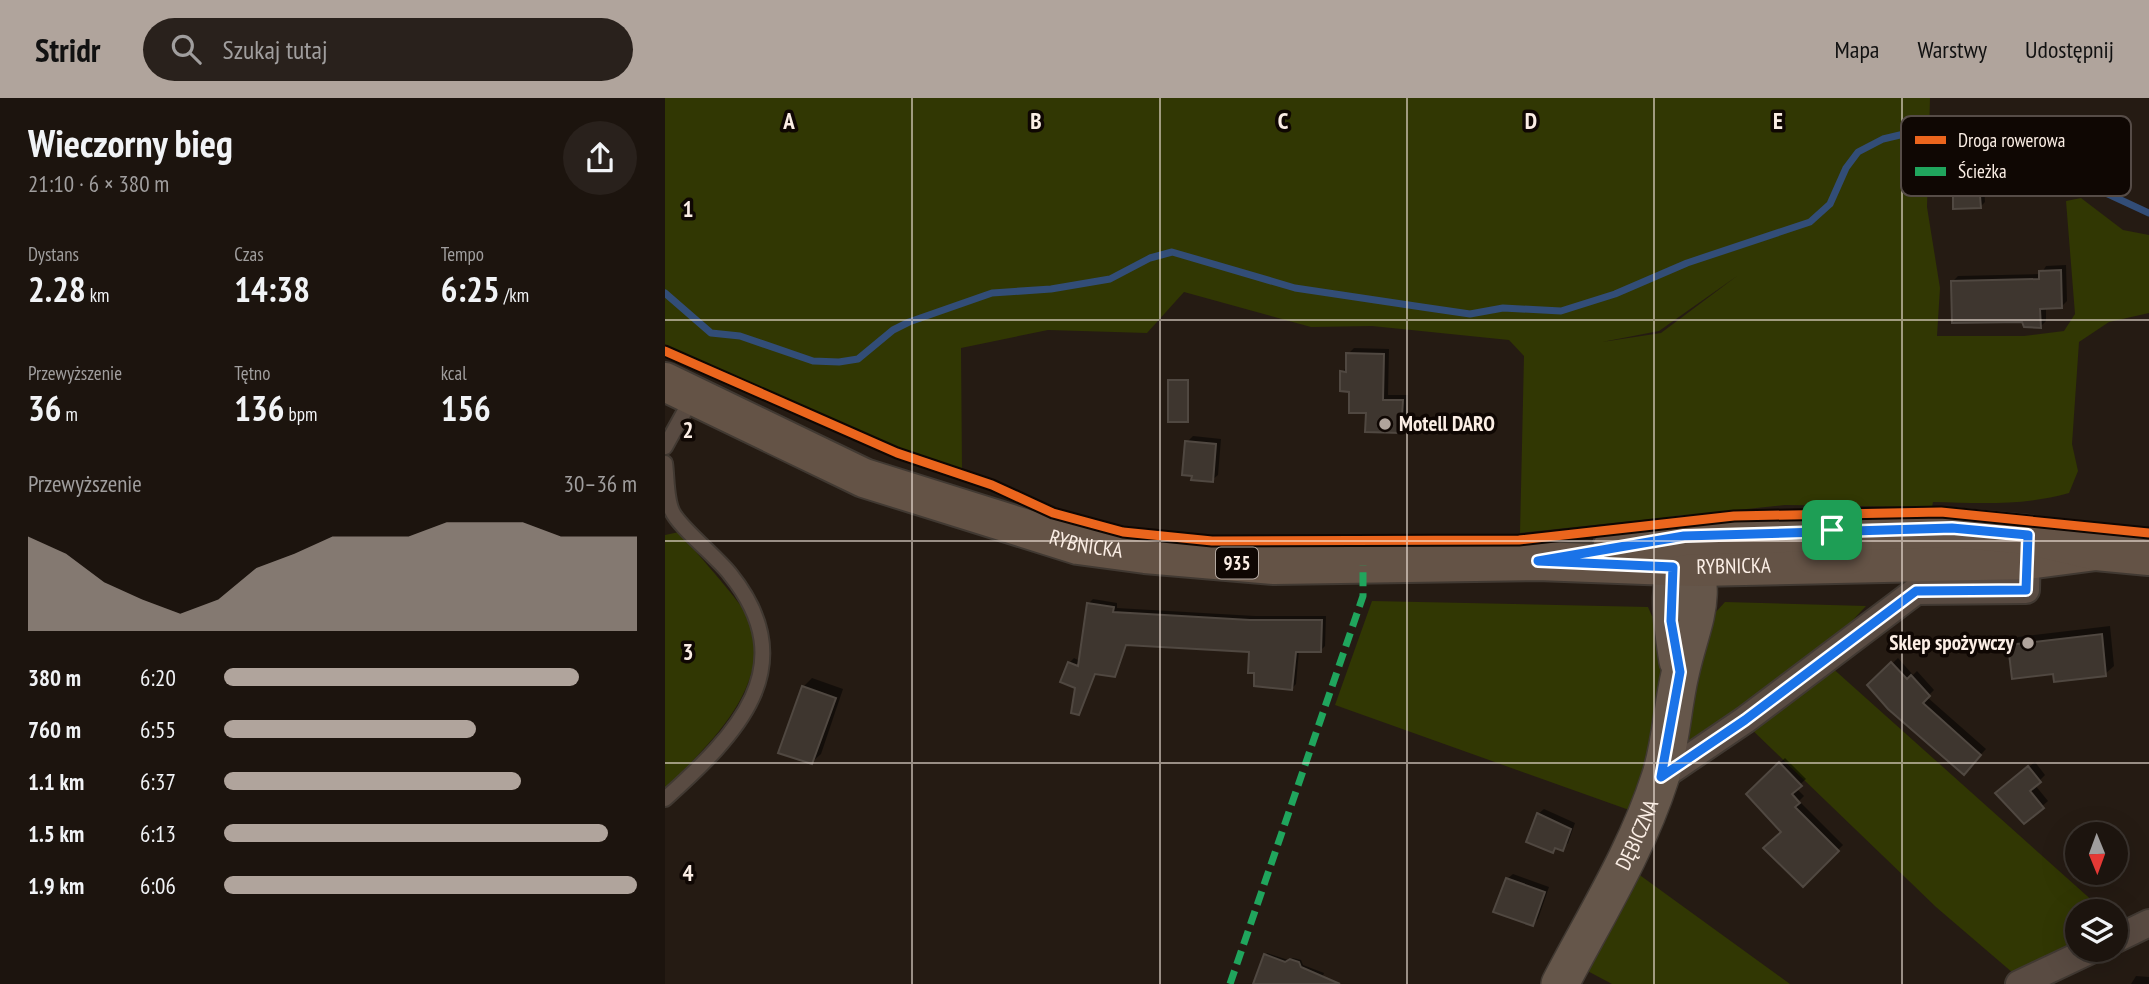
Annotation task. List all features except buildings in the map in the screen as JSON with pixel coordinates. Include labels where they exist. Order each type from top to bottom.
[{"type":"main road","name":"RYBNICKA","points":[[679,390],[864,478],[1077,545],[1205,561],[1274,565],[1685,557],[1927,528],[2027,547],[2149,556]]},
{"type":"street","points":[[1661,777],[1745,720],[1916,591],[2026,590],[2027,547]]},
{"type":"street","name":"DĘBICZNA","points":[[1560,984],[1627,858],[1661,777],[1680,672],[1671,621],[1685,557]]},
{"type":"street","points":[[2128,933],[2149,923]]},
{"type":"street","points":[[2019,984],[2066,962]]},
{"type":"lane","points":[[665,447],[679,390]]},
{"type":"lane","points":[[665,463],[671,511],[731,575],[757,617],[765,661],[747,709],[710,758],[665,799]]},
{"type":"green space","points":[[665,98],[1930,98],[1930,116],[1901,116],[1901,196],[1927,196],[1940,288],[1937,336],[2024,336],[2064,331],[2075,314],[2066,201],[2081,198],[2123,230],[2149,235],[2149,313],[2109,322],[2079,342],[2072,444],[2078,471],[2069,493],[2035,500],[1933,502],[1932,507],[1785,505],[1520,533],[1524,356],[1509,340],[1372,326],[1311,327],[1184,292],[1147,333],[1048,330],[961,348],[962,470],[902,449],[665,348]],"holes":[[[1737,276],[1661,333],[1602,342],[1659,331]]]},
{"type":"green space","points":[[679,532],[746,613],[755,645],[752,669],[732,714],[665,789],[665,535]]},
{"type":"green space","points":[[1372,601],[1648,607],[1652,616],[1662,618],[1663,714],[1632,811],[1335,705]]},
{"type":"green space","points":[[1725,602],[1866,606],[1822,653],[1688,747],[1682,714],[1714,614]]},
{"type":"green space","points":[[1829,665],[2065,876],[2065,886],[2076,886],[2090,899],[2065,899],[2065,949],[2013,973],[1936,907],[1746,724]]},
{"type":"green space","points":[[1630,868],[1790,984],[1612,984],[1580,967]]},
{"type":"waterway","points":[[665,293],[711,333],[740,336],[813,361],[839,362],[858,359],[893,330],[909,322],[992,293],[1051,289],[1110,279],[1150,258],[1172,252],[1295,288],[1470,314],[1503,308],[1561,311],[1615,294],[1687,263],[1810,222],[1830,204],[1846,168],[1858,152],[1883,139],[1901,135]]},
{"type":"waterway","points":[[2112,196],[2149,213]]},
{"type":"marked path","points":[[1230,984],[1363,596],[1363,565]]},
{"type":"cycle path","points":[[665,351],[897,453],[992,485],[1053,513],[1123,532],[1212,541],[1519,540],[1734,516],[1941,512],[2149,533]]},
{"type":"cycle path","points":[[1661,777],[1745,720],[1916,591],[2026,590],[2028,535]]},
{"type":"place","name":"Motell DARO","points":[[1385,424]]},
{"type":"place","name":"Sklep spożywczy","points":[[2028,643]]},
{"type":"route","points":[[1952,528],[2028,535],[2026,590],[1916,591],[1745,720],[1661,777],[1680,672],[1671,621],[1670,583],[1673,567],[1538,561],[1684,536],[1832,530],[1952,528]]}]
